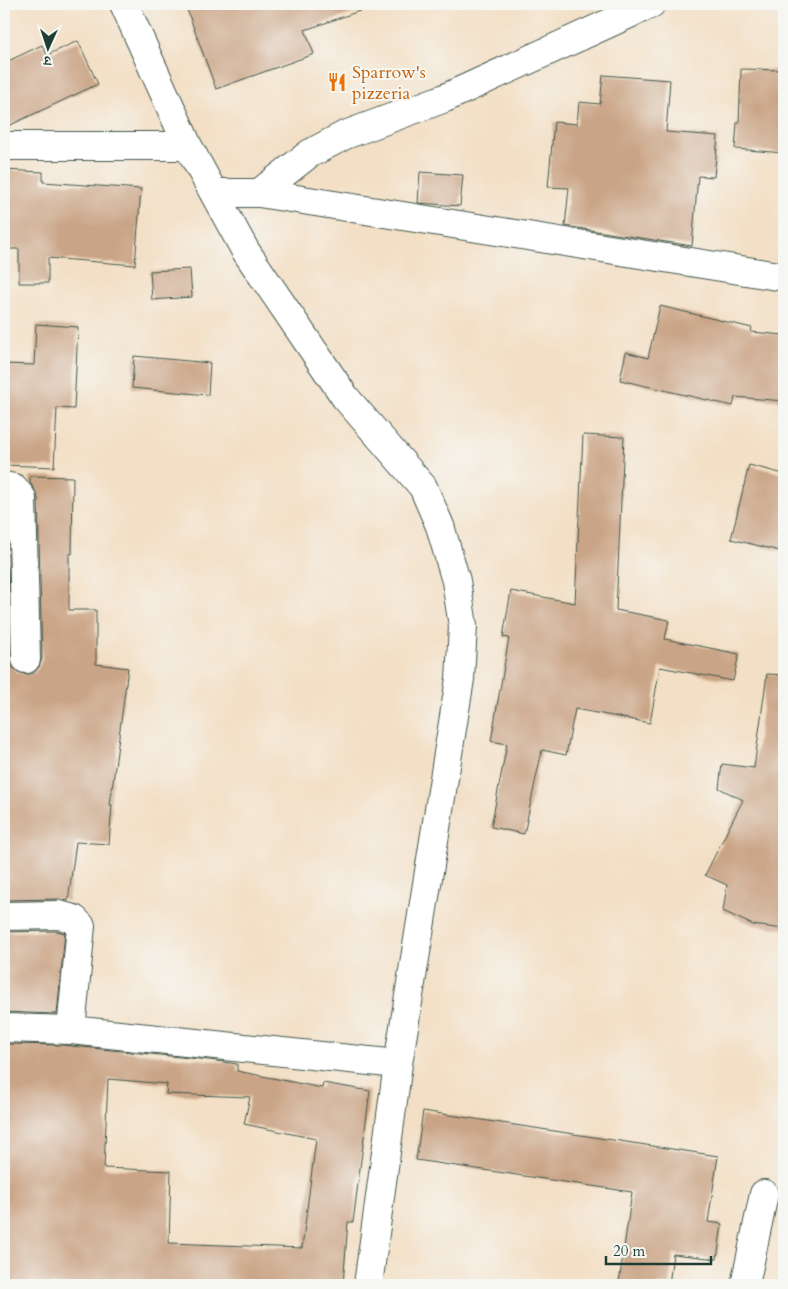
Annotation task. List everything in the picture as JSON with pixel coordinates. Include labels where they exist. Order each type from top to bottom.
[{"type":"street","points":[[124,4],[188,146],[245,250],[345,397],[423,486],[440,526],[456,581],[463,626],[460,679],[398,1064],[374,1284]]},
{"type":"street","points":[[259,192],[309,154],[345,135],[445,98],[651,4]]},
{"type":"street","points":[[4,146],[188,146]]},
{"type":"street","points":[[214,192],[259,192],[784,277]]},
{"type":"street","points":[[4,486],[14,488],[22,498],[26,659]]},
{"type":"street","points":[[4,916],[59,915],[74,919],[81,926],[71,1030]]},
{"type":"street","points":[[4,1028],[71,1030],[398,1064]]},
{"type":"street","points":[[745,1285],[764,1194]]},
{"type":"building","points":[[185,4],[367,4],[368,8],[305,30],[314,54],[216,89]]},
{"type":"building","points":[[78,41],[98,84],[4,128],[4,63],[42,45],[47,55]]},
{"type":"building","points":[[741,69],[784,70],[784,153],[735,149],[737,123],[739,123]]},
{"type":"building","points":[[603,75],[670,80],[666,132],[718,136],[714,177],[698,176],[692,246],[565,226],[569,188],[548,187],[554,122],[577,124],[579,102],[600,104]]},
{"type":"building","points":[[4,170],[43,172],[43,182],[141,189],[135,265],[48,258],[48,283],[19,283],[19,249],[4,249]]},
{"type":"building","points":[[420,172],[463,175],[460,206],[418,203]]},
{"type":"building","points":[[190,269],[192,297],[152,300],[150,271]]},
{"type":"building","points":[[660,306],[752,328],[751,332],[784,335],[784,401],[735,397],[733,406],[620,380],[626,352],[648,358]]},
{"type":"building","points":[[36,324],[78,327],[74,409],[57,408],[54,467],[4,465],[4,364],[34,365]]},
{"type":"building","points":[[134,356],[210,363],[208,395],[132,388]]},
{"type":"building","points":[[583,435],[624,437],[616,610],[669,620],[665,639],[739,654],[733,681],[660,667],[650,723],[575,709],[566,755],[542,750],[524,834],[491,827],[507,744],[491,741],[509,638],[503,637],[511,591],[575,603]]},
{"type":"building","points":[[749,465],[784,474],[784,552],[731,539]]},
{"type":"building","points":[[30,476],[73,477],[72,554],[69,554],[69,610],[96,610],[96,664],[128,668],[110,805],[112,805],[109,844],[76,842],[68,901],[59,899],[4,900],[4,554],[8,554],[10,659],[12,667],[18,672],[27,675],[34,673],[42,659],[38,498],[30,483]]},
{"type":"building","points":[[767,674],[784,675],[784,929],[753,925],[723,911],[727,885],[705,875],[743,800],[719,788],[722,764],[754,768]]},
{"type":"building","points":[[57,931],[65,933],[57,1014],[4,1012],[4,932]]},
{"type":"building","points":[[4,1044],[62,1045],[209,1060],[237,1064],[237,1071],[322,1088],[323,1083],[370,1091],[353,1222],[348,1222],[343,1285],[4,1285]],"holes":[[[108,1079],[167,1084],[166,1094],[250,1097],[244,1124],[316,1139],[302,1248],[169,1243],[171,1171],[104,1168]]]},
{"type":"building","points":[[423,1111],[718,1156],[708,1222],[722,1224],[717,1259],[673,1254],[669,1285],[619,1283],[632,1192],[416,1160]]},
{"type":"place","name":"Sparrow's pizzeria","points":[[337,82]]}]
